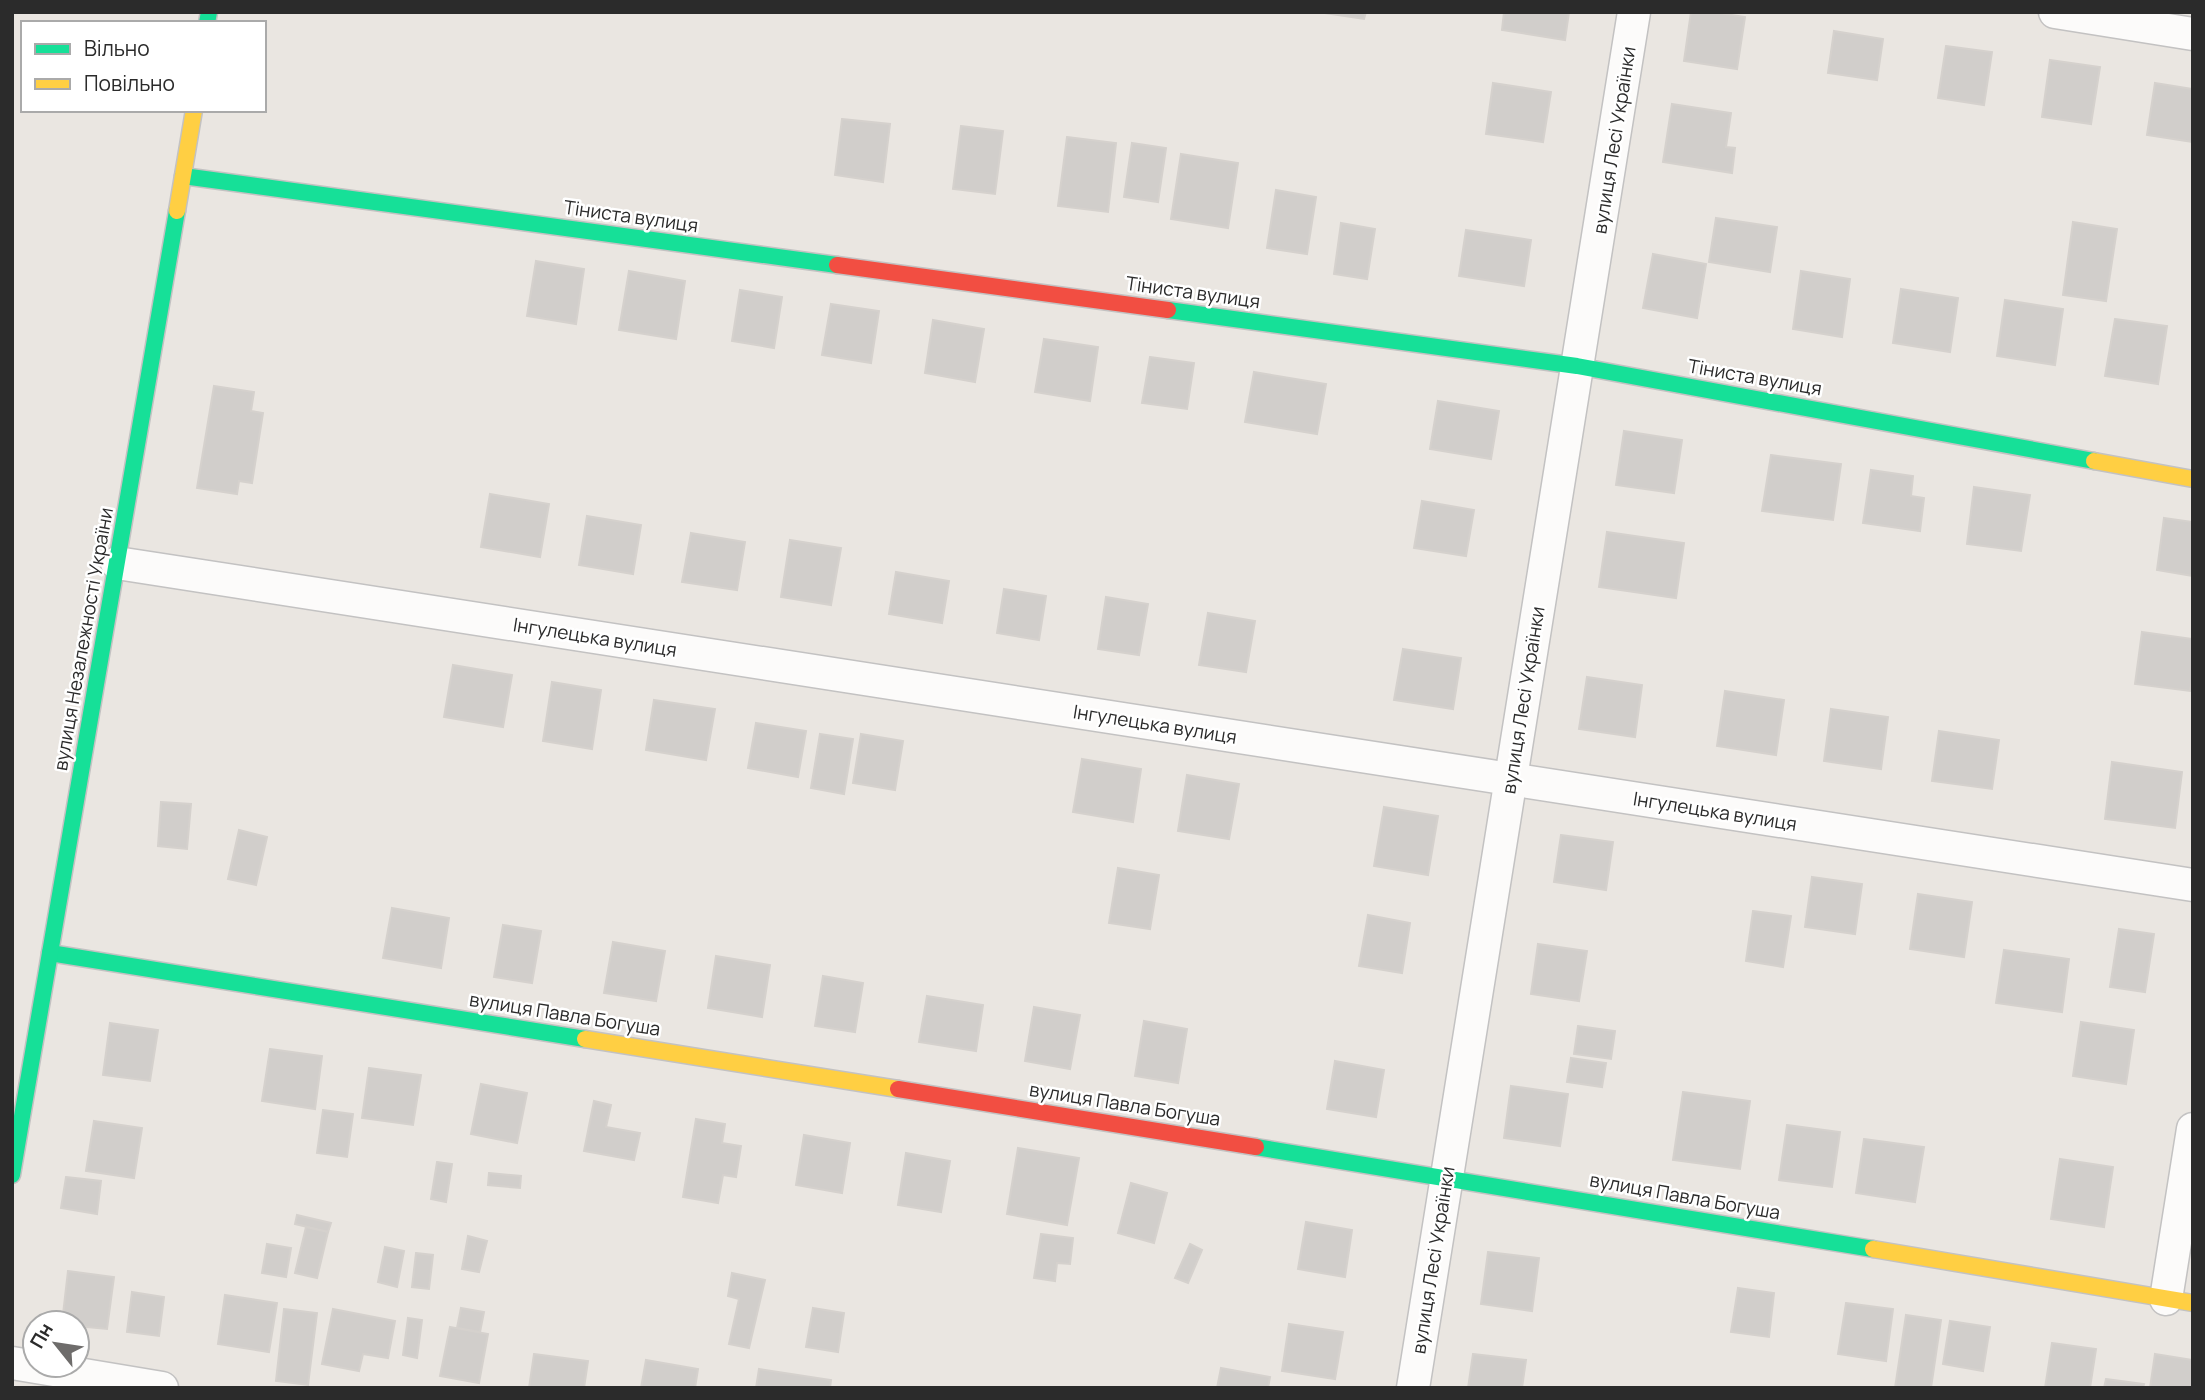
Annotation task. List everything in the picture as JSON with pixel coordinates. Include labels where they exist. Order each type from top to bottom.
[{"type":"street","name":"вулиця Лесі Українки","points":[[1413,1388],[1634,12]]},
{"type":"street","points":[[2055,12],[2193,34]]},
{"type":"street","name":"вулиця Незалежності України","points":[[12,1175],[194,112]]},
{"type":"street","name":"Тіниста вулиця","points":[[183,176],[1577,366],[2193,479]]},
{"type":"street","name":"Інгулецька вулиця","points":[[117,564],[2193,885]]},
{"type":"street","name":"вулиця Павла Богуша","points":[[50,953],[1446,1177],[2180,1301]]},
{"type":"street","points":[[2180,1301],[2193,1129]]},
{"type":"street","points":[[12,1363],[162,1388]]},
{"type":"building","points":[[1318,12],[1366,12],[1364,19]]},
{"type":"building","points":[[1504,12],[1569,12],[1565,40],[1502,30]]},
{"type":"building","points":[[1691,12],[1745,17],[1737,69],[1684,61]]},
{"type":"building","points":[[1834,31],[1883,39],[1877,80],[1828,73]]},
{"type":"building","points":[[1946,46],[1992,52],[1984,105],[1938,98]]},
{"type":"building","points":[[2050,60],[2100,67],[2091,124],[2042,117]]},
{"type":"building","points":[[1493,83],[1551,92],[1543,142],[1486,134]]},
{"type":"building","points":[[2155,83],[2193,89],[2193,142],[2147,135]]},
{"type":"building","points":[[1672,104],[1731,113],[1726,147],[1735,148],[1732,173],[1663,162]]},
{"type":"building","points":[[842,119],[890,124],[883,182],[835,175]]},
{"type":"building","points":[[961,126],[1003,131],[995,194],[953,189]]},
{"type":"building","points":[[1067,137],[1116,143],[1108,212],[1058,206]]},
{"type":"building","points":[[1132,143],[1166,148],[1158,202],[1124,197]]},
{"type":"building","points":[[1181,154],[1238,163],[1228,228],[1171,219]]},
{"type":"building","points":[[1276,190],[1316,197],[1307,254],[1267,248]]},
{"type":"building","points":[[1716,218],[1777,227],[1770,272],[1709,262]]},
{"type":"building","points":[[2073,222],[2117,229],[2106,301],[2063,295]]},
{"type":"building","points":[[1341,223],[1375,229],[1367,279],[1334,274]]},
{"type":"building","points":[[1466,230],[1531,240],[1524,286],[1459,276]]},
{"type":"building","points":[[1653,254],[1706,264],[1697,318],[1643,308]]},
{"type":"building","points":[[536,261],[584,269],[576,324],[527,316]]},
{"type":"building","points":[[629,271],[685,281],[676,339],[619,330]]},
{"type":"building","points":[[1801,271],[1850,279],[1842,337],[1793,329]]},
{"type":"building","points":[[1901,289],[1958,298],[1950,352],[1893,343]]},
{"type":"building","points":[[740,290],[782,297],[774,348],[732,341]]},
{"type":"building","points":[[2005,300],[2063,309],[2055,365],[1997,356]]},
{"type":"building","points":[[831,304],[879,311],[871,363],[822,355]]},
{"type":"building","points":[[2115,319],[2167,326],[2158,384],[2105,376]]},
{"type":"building","points":[[933,320],[984,329],[975,382],[925,373]]},
{"type":"building","points":[[1044,339],[1098,347],[1090,401],[1035,392]]},
{"type":"building","points":[[1150,357],[1194,363],[1187,409],[1142,403]]},
{"type":"building","points":[[1254,372],[1326,384],[1317,434],[1245,422]]},
{"type":"building","points":[[214,386],[254,392],[251,411],[263,413],[252,483],[239,481],[237,494],[197,488]]},
{"type":"building","points":[[1438,401],[1499,411],[1491,459],[1430,449]]},
{"type":"building","points":[[1624,431],[1682,440],[1674,493],[1616,485]]},
{"type":"building","points":[[1771,455],[1841,464],[1833,520],[1762,511]]},
{"type":"building","points":[[1871,470],[1913,476],[1911,496],[1924,498],[1920,531],[1863,523]]},
{"type":"building","points":[[1974,487],[2030,495],[2021,551],[1967,544]]},
{"type":"building","points":[[490,494],[549,504],[540,557],[481,547]]},
{"type":"building","points":[[1422,501],[1474,510],[1466,556],[1414,548]]},
{"type":"building","points":[[587,516],[641,525],[633,574],[579,565]]},
{"type":"building","points":[[2164,518],[2193,522],[2193,576],[2157,570]]},
{"type":"building","points":[[1607,532],[1684,543],[1676,598],[1599,587]]},
{"type":"building","points":[[691,533],[745,542],[737,590],[682,582]]},
{"type":"building","points":[[790,540],[841,548],[831,605],[781,597]]},
{"type":"building","points":[[896,572],[949,581],[942,623],[889,614]]},
{"type":"building","points":[[1004,589],[1046,596],[1039,640],[997,633]]},
{"type":"building","points":[[1106,597],[1148,604],[1139,655],[1098,649]]},
{"type":"building","points":[[1208,613],[1255,621],[1246,672],[1199,665]]},
{"type":"building","points":[[2142,632],[2193,639],[2190,691],[2135,684]]},
{"type":"building","points":[[1403,649],[1461,658],[1453,709],[1394,700]]},
{"type":"building","points":[[453,665],[512,675],[503,727],[444,717]]},
{"type":"building","points":[[1587,677],[1642,685],[1635,737],[1579,729]]},
{"type":"building","points":[[552,682],[601,690],[592,749],[543,741]]},
{"type":"building","points":[[1725,691],[1784,700],[1776,755],[1717,746]]},
{"type":"building","points":[[654,700],[715,709],[706,760],[646,750]]},
{"type":"building","points":[[1831,709],[1888,717],[1881,769],[1824,761]]},
{"type":"building","points":[[756,723],[806,731],[798,777],[748,768]]},
{"type":"building","points":[[1939,731],[1999,740],[1992,789],[1932,781]]},
{"type":"building","points":[[820,734],[853,739],[844,794],[811,788]]},
{"type":"building","points":[[861,734],[903,741],[895,790],[853,783]]},
{"type":"building","points":[[1082,759],[1141,769],[1133,822],[1073,812]]},
{"type":"building","points":[[2112,762],[2182,772],[2175,828],[2105,819]]},
{"type":"building","points":[[1187,775],[1239,784],[1229,839],[1178,831]]},
{"type":"building","points":[[161,802],[191,804],[187,849],[158,846]]},
{"type":"building","points":[[1384,807],[1438,816],[1428,875],[1374,866]]},
{"type":"building","points":[[239,830],[267,837],[256,885],[228,879]]},
{"type":"building","points":[[1561,835],[1613,842],[1606,890],[1554,882]]},
{"type":"building","points":[[1118,868],[1159,875],[1150,929],[1109,923]]},
{"type":"building","points":[[1812,877],[1862,884],[1855,934],[1805,927]]},
{"type":"building","points":[[1918,894],[1972,902],[1964,957],[1910,949]]},
{"type":"building","points":[[392,908],[449,918],[441,968],[383,958]]},
{"type":"building","points":[[1753,911],[1791,916],[1783,967],[1746,961]]},
{"type":"building","points":[[1368,915],[1410,923],[1402,973],[1359,966]]},
{"type":"building","points":[[503,925],[541,931],[532,983],[494,977]]},
{"type":"building","points":[[2119,929],[2154,934],[2145,992],[2110,987]]},
{"type":"building","points":[[613,942],[665,951],[656,1001],[604,993]]},
{"type":"building","points":[[1538,944],[1587,951],[1579,1001],[1531,994]]},
{"type":"building","points":[[2004,950],[2069,959],[2062,1012],[1996,1003]]},
{"type":"building","points":[[716,956],[770,965],[762,1017],[708,1008]]},
{"type":"building","points":[[823,976],[863,983],[855,1032],[815,1026]]},
{"type":"building","points":[[927,996],[983,1005],[976,1051],[919,1042]]},
{"type":"building","points":[[1034,1007],[1080,1015],[1070,1069],[1025,1061]]},
{"type":"building","points":[[1144,1021],[1187,1029],[1178,1083],[1135,1076]]},
{"type":"building","points":[[2081,1022],[2134,1030],[2126,1084],[2073,1076]]},
{"type":"building","points":[[110,1023],[158,1030],[150,1081],[103,1075]]},
{"type":"building","points":[[1578,1026],[1615,1031],[1611,1059],[1574,1054]]},
{"type":"building","points":[[270,1049],[322,1056],[315,1109],[262,1101]]},
{"type":"building","points":[[1571,1058],[1606,1063],[1602,1087],[1567,1082]]},
{"type":"building","points":[[1335,1061],[1384,1070],[1376,1117],[1327,1109]]},
{"type":"building","points":[[369,1068],[421,1075],[413,1125],[362,1118]]},
{"type":"building","points":[[481,1084],[527,1093],[517,1143],[471,1134]]},
{"type":"building","points":[[1511,1086],[1568,1094],[1560,1146],[1504,1138]]},
{"type":"building","points":[[1683,1092],[1750,1101],[1740,1169],[1673,1160]]},
{"type":"building","points":[[594,1101],[611,1105],[606,1127],[640,1133],[634,1160],[584,1151]]},
{"type":"building","points":[[323,1110],[353,1114],[347,1157],[317,1153]]},
{"type":"building","points":[[696,1119],[725,1124],[722,1143],[741,1146],[736,1177],[723,1175],[718,1203],[683,1197]]},
{"type":"building","points":[[94,1121],[142,1128],[134,1178],[86,1171]]},
{"type":"building","points":[[1787,1125],[1840,1132],[1832,1187],[1779,1180]]},
{"type":"building","points":[[804,1135],[850,1143],[842,1193],[796,1185]]},
{"type":"building","points":[[1864,1139],[1924,1147],[1915,1202],[1856,1193]]},
{"type":"building","points":[[1018,1148],[1079,1158],[1067,1225],[1007,1214]]},
{"type":"building","points":[[906,1153],[950,1161],[941,1212],[898,1205]]},
{"type":"building","points":[[2060,1159],[2113,1167],[2104,1227],[2051,1219]]},
{"type":"building","points":[[437,1162],[452,1164],[446,1202],[431,1199]]},
{"type":"building","points":[[489,1173],[521,1176],[520,1188],[488,1185]]},
{"type":"building","points":[[66,1177],[101,1181],[97,1214],[61,1208]]},
{"type":"building","points":[[1131,1183],[1167,1193],[1154,1243],[1118,1233]]},
{"type":"building","points":[[297,1215],[331,1223],[328,1232],[295,1224]]},
{"type":"building","points":[[1306,1222],[1352,1230],[1345,1277],[1298,1269]]},
{"type":"building","points":[[306,1227],[328,1232],[317,1278],[295,1273]]},
{"type":"building","points":[[1041,1234],[1073,1238],[1070,1264],[1057,1263],[1055,1281],[1034,1278]]},
{"type":"building","points":[[468,1236],[487,1241],[479,1272],[462,1269]]},
{"type":"building","points":[[267,1244],[291,1248],[286,1277],[262,1273]]},
{"type":"building","points":[[1190,1244],[1202,1250],[1188,1283],[1175,1278]]},
{"type":"building","points":[[385,1247],[404,1251],[397,1287],[378,1282]]},
{"type":"building","points":[[1488,1252],[1539,1258],[1532,1311],[1481,1304]]},
{"type":"building","points":[[416,1253],[433,1255],[429,1289],[412,1287]]},
{"type":"building","points":[[68,1271],[114,1277],[107,1329],[91,1327],[91,1309],[64,1309]]},
{"type":"building","points":[[732,1273],[765,1280],[749,1348],[729,1344],[739,1299],[728,1296]]},
{"type":"building","points":[[1738,1288],[1774,1293],[1769,1337],[1731,1332]]},
{"type":"building","points":[[132,1292],[164,1297],[159,1336],[127,1332]]},
{"type":"building","points":[[225,1295],[277,1303],[269,1352],[218,1344]]},
{"type":"building","points":[[1846,1303],[1893,1309],[1886,1361],[1838,1354]]},
{"type":"building","points":[[461,1308],[484,1312],[480,1332],[457,1328]]},
{"type":"building","points":[[813,1308],[844,1313],[838,1352],[806,1347]]},
{"type":"building","points":[[284,1309],[317,1313],[308,1385],[276,1381]]},
{"type":"building","points":[[333,1309],[395,1321],[388,1358],[363,1354],[359,1371],[322,1364]]},
{"type":"building","points":[[1906,1315],[1941,1320],[1931,1388],[1895,1388]]},
{"type":"building","points":[[408,1318],[422,1320],[417,1358],[403,1355]]},
{"type":"building","points":[[1950,1321],[1990,1327],[1983,1371],[1943,1364]]},
{"type":"building","points":[[1289,1324],[1343,1332],[1335,1379],[1282,1371]]},
{"type":"building","points":[[450,1327],[488,1334],[479,1383],[440,1376]]},
{"type":"building","points":[[2052,1343],[2096,1349],[2090,1388],[2045,1388]]},
{"type":"building","points":[[534,1354],[588,1361],[584,1388],[529,1388]]},
{"type":"building","points":[[1473,1354],[1526,1360],[1522,1388],[1468,1388]]},
{"type":"building","points":[[2155,1354],[2193,1360],[2193,1388],[2150,1388]]},
{"type":"building","points":[[646,1360],[698,1369],[695,1388],[641,1388]]},
{"type":"building","points":[[1221,1368],[1270,1377],[1268,1388],[1217,1388]]},
{"type":"building","points":[[759,1369],[831,1380],[830,1388],[756,1388]]},
{"type":"building","points":[[2106,1379],[2144,1384],[2143,1388],[2104,1388]]},
{"type":"traffic: fast","points":[[207,21],[209,12]]},
{"type":"traffic: fast","points":[[183,176],[837,265]]},
{"type":"traffic: fast","points":[[12,1175],[177,211]]},
{"type":"traffic: fast","points":[[1168,310],[1577,366],[2094,461]]},
{"type":"traffic: fast","points":[[50,953],[585,1039]]},
{"type":"traffic: fast","points":[[1256,1147],[1873,1249]]},
{"type":"traffic: slow","points":[[177,211],[194,112]]},
{"type":"traffic: slow","points":[[2094,461],[2193,479]]},
{"type":"traffic: slow","points":[[585,1039],[898,1089]]},
{"type":"traffic: slow","points":[[1873,1249],[2193,1303]]},
{"type":"traffic: jam","points":[[837,265],[1168,310]]},
{"type":"traffic: jam","points":[[898,1089],[1256,1147]]}]
